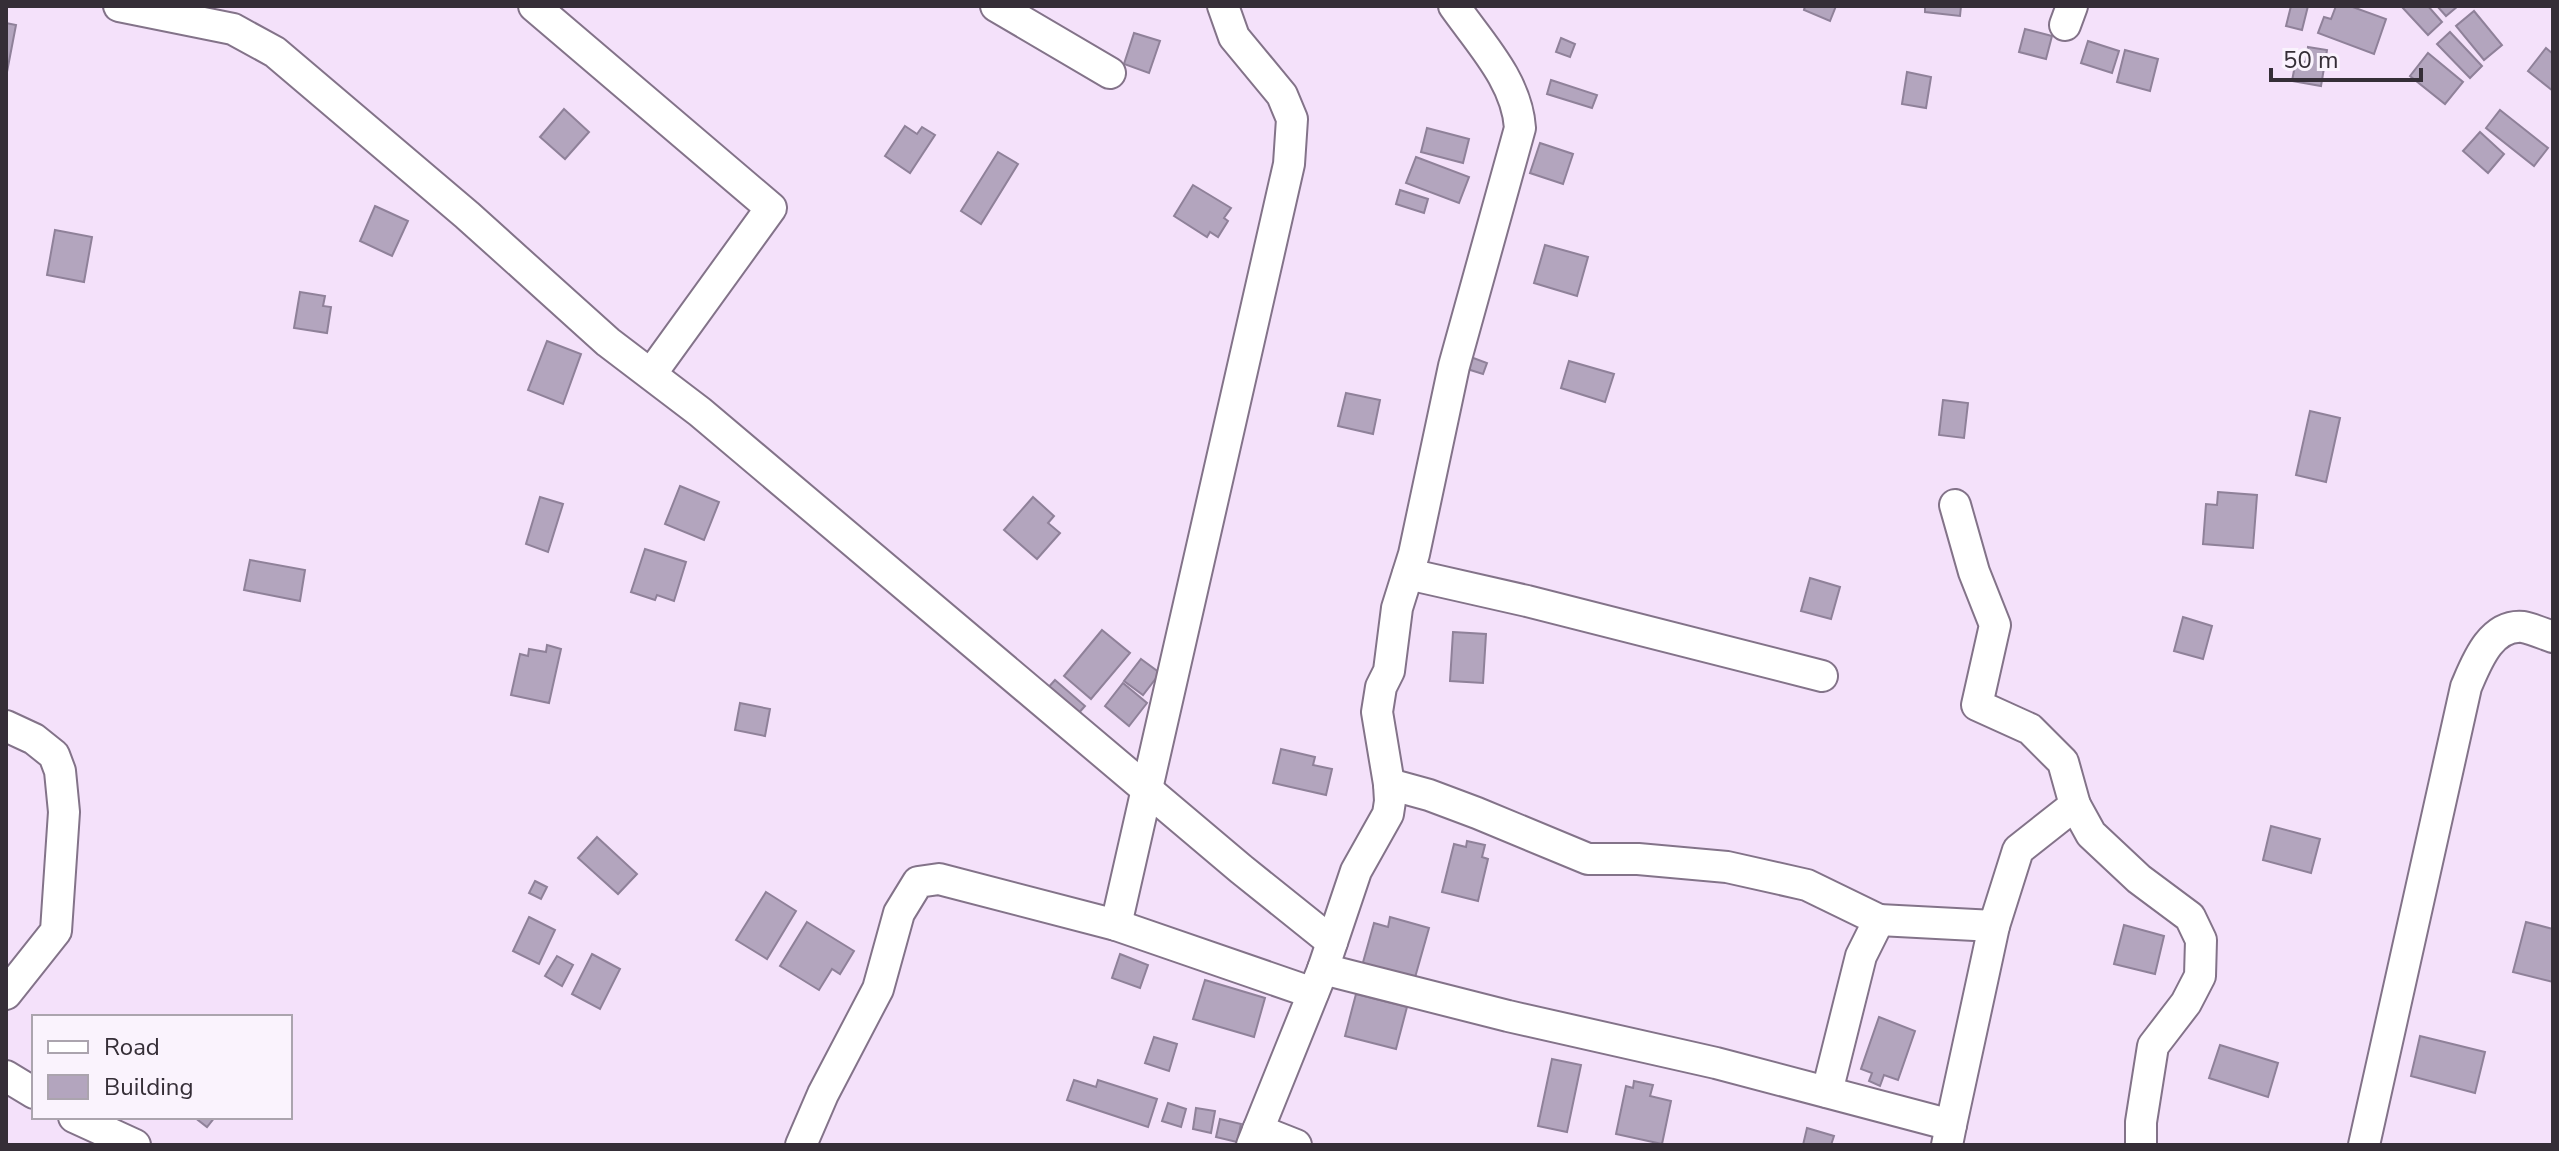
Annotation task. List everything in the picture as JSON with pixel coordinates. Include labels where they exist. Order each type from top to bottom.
[{"type":"street","points":[[119,6],[210,14],[275,52],[467,215],[608,342],[842,530],[1146,788],[1322,968]]},
{"type":"street","points":[[534,6],[771,208],[651,374]]},
{"type":"street","points":[[996,6],[1110,73]]},
{"type":"street","points":[[1116,925],[1289,164],[1292,119],[1282,95],[1234,37],[1223,6]]},
{"type":"street","points":[[1296,1145],[1255,1137],[1322,968],[1356,871],[1388,814],[1389,784],[1377,712],[1381,687],[1389,671],[1399,599],[1408,574],[1454,366],[1520,128],[1514,96],[1500,70],[1454,6]]},
{"type":"street","points":[[1955,505],[1974,572],[1995,625],[1977,705],[2030,729],[2063,762],[2075,805],[2091,834],[2139,879],[2190,917],[2201,940],[2200,976],[2186,1003],[2153,1046],[2141,1122],[2141,1145]]},
{"type":"street","points":[[1408,574],[1822,676]]},
{"type":"street","points":[[2364,1145],[2466,687],[2483,648],[2504,631],[2521,627],[2553,637]]},
{"type":"street","points":[[6,726],[34,739],[54,755],[60,771],[64,812],[56,931],[6,994]]},
{"type":"street","points":[[1389,784],[1465,809],[1588,859],[1638,859],[1727,867],[1807,885],[1879,920],[1994,926]]},
{"type":"street","points":[[801,1145],[823,1094],[878,989],[899,913],[918,882],[939,879],[1116,925],[1322,968],[1508,1016],[1716,1063],[1827,1092],[1949,1135],[1994,926],[2018,850],[2075,805]]},
{"type":"street","points":[[1827,1092],[1861,956],[1879,920]]},
{"type":"street","points":[[6,1076],[32,1092]]},
{"type":"street","points":[[78,1119],[119,1142]]},
{"type":"building","points":[[1805,6],[1836,6],[1830,21],[1804,10]]},
{"type":"building","points":[[1925,6],[1961,6],[1960,16],[1925,12]]},
{"type":"building","points":[[2291,6],[2308,6],[2302,30],[2286,26]]},
{"type":"building","points":[[2336,6],[2350,6],[2386,19],[2374,54],[2318,33],[2324,17],[2331,19]]},
{"type":"building","points":[[2401,6],[2428,6],[2442,22],[2428,35]]},
{"type":"building","points":[[2437,6],[2458,6],[2446,16]]},
{"type":"building","points":[[2474,11],[2502,45],[2484,60],[2456,26]]},
{"type":"building","points":[[6,23],[16,25],[7,72],[6,72]]},
{"type":"building","points":[[2025,29],[2052,36],[2046,59],[2019,52]]},
{"type":"building","points":[[2450,32],[2482,66],[2470,78],[2437,44]]},
{"type":"building","points":[[1134,33],[1160,41],[1149,73],[1124,64]]},
{"type":"building","points":[[1561,38],[1575,44],[1570,57],[1556,52]]},
{"type":"building","points":[[2088,41],[2119,51],[2112,73],[2081,63]]},
{"type":"building","points":[[2308,47],[2327,50],[2321,86],[2292,81],[2296,60],[2306,62]]},
{"type":"building","points":[[2546,48],[2553,54],[2553,91],[2528,71]]},
{"type":"building","points":[[2125,50],[2158,59],[2150,91],[2117,82]]},
{"type":"building","points":[[2428,53],[2463,82],[2445,104],[2410,76]]},
{"type":"building","points":[[1907,72],[1931,77],[1926,108],[1902,104]]},
{"type":"building","points":[[1551,80],[1597,95],[1592,108],[1547,94]]},
{"type":"building","points":[[564,109],[589,132],[565,159],[540,137]]},
{"type":"building","points":[[2500,110],[2548,148],[2534,166],[2486,128]]},
{"type":"building","points":[[905,126],[917,134],[922,127],[935,135],[910,173],[885,156]]},
{"type":"building","points":[[1427,128],[1469,139],[1463,163],[1421,152]]},
{"type":"building","points":[[2480,132],[2504,154],[2488,173],[2463,151]]},
{"type":"building","points":[[1540,143],[1573,154],[1563,184],[1530,173]]},
{"type":"building","points":[[998,152],[1018,164],[981,224],[961,211]]},
{"type":"building","points":[[1416,157],[1469,177],[1459,203],[1406,183]]},
{"type":"building","points":[[1193,185],[1231,208],[1224,218],[1228,221],[1218,237],[1210,232],[1207,237],[1174,216]]},
{"type":"building","points":[[1400,190],[1428,199],[1424,213],[1396,204]]},
{"type":"building","points":[[375,206],[408,221],[392,256],[360,241]]},
{"type":"building","points":[[55,230],[92,237],[84,282],[47,275]]},
{"type":"building","points":[[1545,245],[1588,257],[1577,296],[1534,283]]},
{"type":"building","points":[[300,292],[325,296],[323,306],[331,307],[327,333],[294,328]]},
{"type":"building","points":[[547,341],[581,354],[563,404],[528,390]]},
{"type":"building","points":[[1468,356],[1487,363],[1483,374],[1464,368]]},
{"type":"building","points":[[1569,361],[1614,374],[1605,402],[1561,388]]},
{"type":"building","points":[[1346,393],[1380,400],[1373,434],[1338,426]]},
{"type":"building","points":[[1943,400],[1968,403],[1964,438],[1939,435]]},
{"type":"building","points":[[2310,411],[2340,418],[2326,482],[2296,475]]},
{"type":"building","points":[[680,486],[719,502],[704,540],[665,524]]},
{"type":"building","points":[[2218,492],[2257,495],[2253,548],[2203,544],[2206,504],[2217,505]]},
{"type":"building","points":[[540,497],[563,504],[548,552],[526,544]]},
{"type":"building","points":[[1033,497],[1054,516],[1048,523],[1060,533],[1037,559],[1004,530]]},
{"type":"building","points":[[645,549],[686,562],[674,601],[657,595],[655,600],[631,592]]},
{"type":"building","points":[[250,560],[305,570],[300,601],[244,590]]},
{"type":"building","points":[[1810,578],[1840,587],[1831,619],[1801,611]]},
{"type":"building","points":[[2183,617],[2212,626],[2203,659],[2174,651]]},
{"type":"building","points":[[1102,630],[1130,653],[1091,699],[1064,676]]},
{"type":"building","points":[[1453,632],[1486,634],[1483,683],[1450,681]]},
{"type":"building","points":[[547,645],[561,649],[549,703],[511,695],[520,654],[528,656],[529,649],[546,652]]},
{"type":"building","points":[[1141,659],[1160,673],[1143,695],[1124,681]]},
{"type":"building","points":[[1055,680],[1085,706],[1076,716],[1046,690]]},
{"type":"building","points":[[1123,683],[1147,703],[1129,726],[1105,706]]},
{"type":"building","points":[[740,703],[770,709],[765,736],[735,730]]},
{"type":"building","points":[[1281,749],[1315,757],[1313,765],[1332,769],[1326,795],[1273,783]]},
{"type":"building","points":[[2271,826],[2320,839],[2311,873],[2263,860]]},
{"type":"building","points":[[597,837],[637,874],[618,894],[578,858]]},
{"type":"building","points":[[1467,841],[1485,845],[1482,857],[1488,859],[1478,901],[1442,892],[1454,844],[1466,847]]},
{"type":"building","points":[[535,881],[547,887],[541,899],[529,893]]},
{"type":"building","points":[[766,892],[796,911],[767,959],[736,940]]},
{"type":"building","points":[[529,917],[555,930],[539,964],[513,951]]},
{"type":"building","points":[[1390,917],[1429,928],[1414,981],[1362,966],[1374,923],[1388,927]]},
{"type":"building","points":[[807,922],[854,951],[840,974],[832,969],[819,990],[780,966]]},
{"type":"building","points":[[2526,922],[2553,929],[2553,982],[2513,972]]},
{"type":"building","points":[[2124,925],[2164,936],[2155,974],[2114,964]]},
{"type":"building","points":[[592,954],[620,969],[600,1009],[572,994]]},
{"type":"building","points":[[1120,954],[1148,965],[1140,988],[1112,978]]},
{"type":"building","points":[[557,956],[573,965],[562,986],[545,976]]},
{"type":"building","points":[[1205,980],[1265,998],[1254,1037],[1193,1019]]},
{"type":"building","points":[[1356,994],[1407,1007],[1396,1049],[1345,1036]]},
{"type":"building","points":[[1879,1017],[1915,1031],[1898,1080],[1884,1075],[1880,1086],[1869,1081],[1872,1073],[1861,1069]]},
{"type":"building","points":[[2420,1036],[2485,1052],[2475,1093],[2411,1076]]},
{"type":"building","points":[[1154,1037],[1177,1044],[1169,1071],[1145,1063]]},
{"type":"building","points":[[2220,1045],[2278,1063],[2268,1097],[2209,1078]]},
{"type":"building","points":[[1552,1059],[1581,1065],[1567,1132],[1538,1126]]},
{"type":"building","points":[[1074,1080],[1096,1087],[1098,1080],[1157,1099],[1148,1127],[1067,1100]]},
{"type":"building","points":[[1634,1081],[1653,1085],[1650,1096],[1671,1101],[1662,1144],[1616,1134],[1626,1086],[1633,1088]]},
{"type":"building","points":[[1168,1103],[1186,1109],[1181,1127],[1162,1121]]},
{"type":"building","points":[[1196,1108],[1215,1111],[1211,1133],[1193,1129]]},
{"type":"building","points":[[197,1119],[213,1119],[207,1127]]},
{"type":"building","points":[[1220,1119],[1241,1124],[1237,1142],[1216,1137]]},
{"type":"building","points":[[1807,1128],[1834,1136],[1831,1145],[1803,1145]]}]
